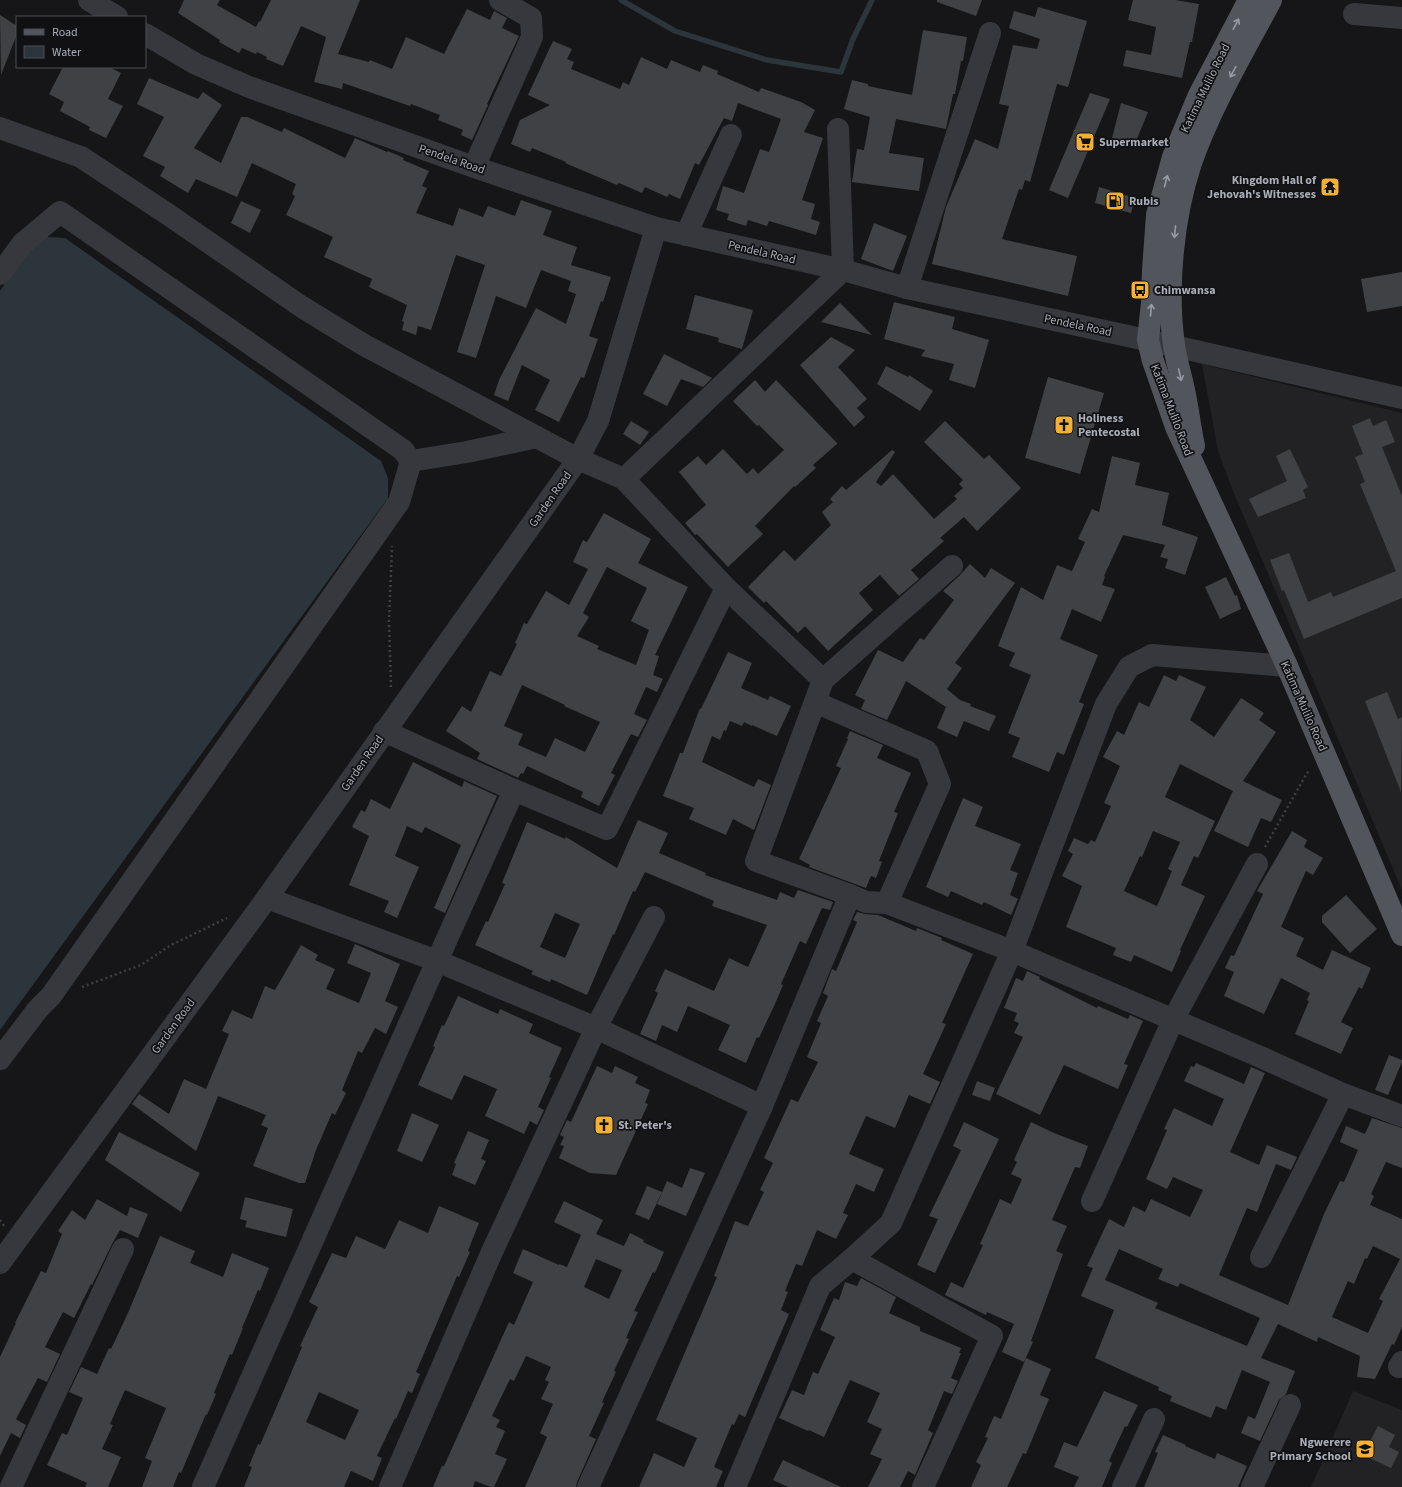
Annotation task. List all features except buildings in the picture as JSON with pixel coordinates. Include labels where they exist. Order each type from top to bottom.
[{"type":"main road","name":"Katima Mulilo Road","points":[[1249,0],[1198,95],[1173,157],[1157,215],[1148,340],[1153,362],[1176,427],[1287,666],[1402,935]]},
{"type":"main road","name":"Katima Mulilo Road","points":[[1200,479],[1174,346],[1171,305],[1176,218],[1191,163],[1216,104],[1271,0]]},
{"type":"street","points":[[89,0],[115,16]]},
{"type":"street","points":[[474,167],[532,37],[531,18],[500,0]]},
{"type":"street","points":[[1354,14],[1402,18]]},
{"type":"street","points":[[907,288],[990,33]]},
{"type":"street","name":"Pendela Road","points":[[146,35],[196,64],[249,87],[474,167],[656,228],[843,270],[907,288],[1148,340],[1402,398]]},
{"type":"street","points":[[0,128],[81,157],[170,215],[302,307],[364,345],[578,459],[624,479],[726,588],[823,680]]},
{"type":"street","points":[[624,479],[843,270],[838,129]]},
{"type":"street","points":[[686,235],[731,134]]},
{"type":"street","points":[[0,274],[22,244],[60,212],[403,450],[411,461]]},
{"type":"street","name":"Garden Road","points":[[0,1263],[267,898],[578,459],[598,421],[656,228]]},
{"type":"street","points":[[411,461],[467,452],[537,437]]},
{"type":"street","points":[[0,1059],[38,1009],[51,996],[399,502],[411,461]]},
{"type":"street","points":[[952,566],[823,680],[756,861],[866,902],[887,903],[1012,950],[1343,1094],[1402,1116]]},
{"type":"street","points":[[384,731],[514,790],[607,829],[726,588]]},
{"type":"street","points":[[735,1487],[820,1286],[891,1223],[1012,950],[1106,704],[1129,667],[1152,655],[1287,666]]},
{"type":"street","points":[[815,702],[927,751],[940,784],[887,903]]},
{"type":"street","points":[[203,1487],[436,961],[514,790]]},
{"type":"street","points":[[1092,1201],[1174,1020],[1257,864]]},
{"type":"street","points":[[588,1487],[762,1106],[850,895]]},
{"type":"street","points":[[267,898],[436,961],[596,1028],[762,1106]]},
{"type":"street","points":[[390,1487],[491,1254],[596,1028],[654,917]]},
{"type":"street","points":[[1261,1257],[1343,1094]]},
{"type":"street","points":[[12,1487],[123,1248]]},
{"type":"street","points":[[852,1259],[992,1336],[923,1487]]},
{"type":"street","points":[[1252,1487],[1290,1405]]},
{"type":"street","points":[[1123,1487],[1154,1419]]},
{"type":"path","points":[[392,544],[389,621],[392,689]]},
{"type":"path","points":[[1257,864],[1307,773],[1328,761]]},
{"type":"path","points":[[51,996],[98,982],[141,965],[171,945],[233,915]]},
{"type":"shaded area","points":[[1202,364],[1402,413],[1402,890],[1233,491],[1218,451]]},
{"type":"shaded area","name":"Ngwerere Primary School","points":[[1353,1391],[1402,1410],[1402,1487],[1311,1487]]},
{"type":"water","points":[[47,237],[65,238],[381,461],[388,478],[388,498],[0,1030],[0,291],[29,250]]},
{"type":"waterway","points":[[621,0],[675,31],[767,60],[841,72],[853,39],[872,0]]},
{"type":"place","name":"Supermarket","points":[[1085,142]]},
{"type":"place","name":"Kingdom Hall of Jehovah's Witnesses","points":[[1330,187]]},
{"type":"place","name":"Rubis","points":[[1115,201]]},
{"type":"place","name":"Chimwansa","points":[[1140,290]]},
{"type":"place","name":"Holiness Pentecostal","points":[[1064,425]]},
{"type":"place","name":"St. Peter's","points":[[604,1125]]},
{"type":"place","name":"Ngwerere Primary School","points":[[1365,1449]]}]
